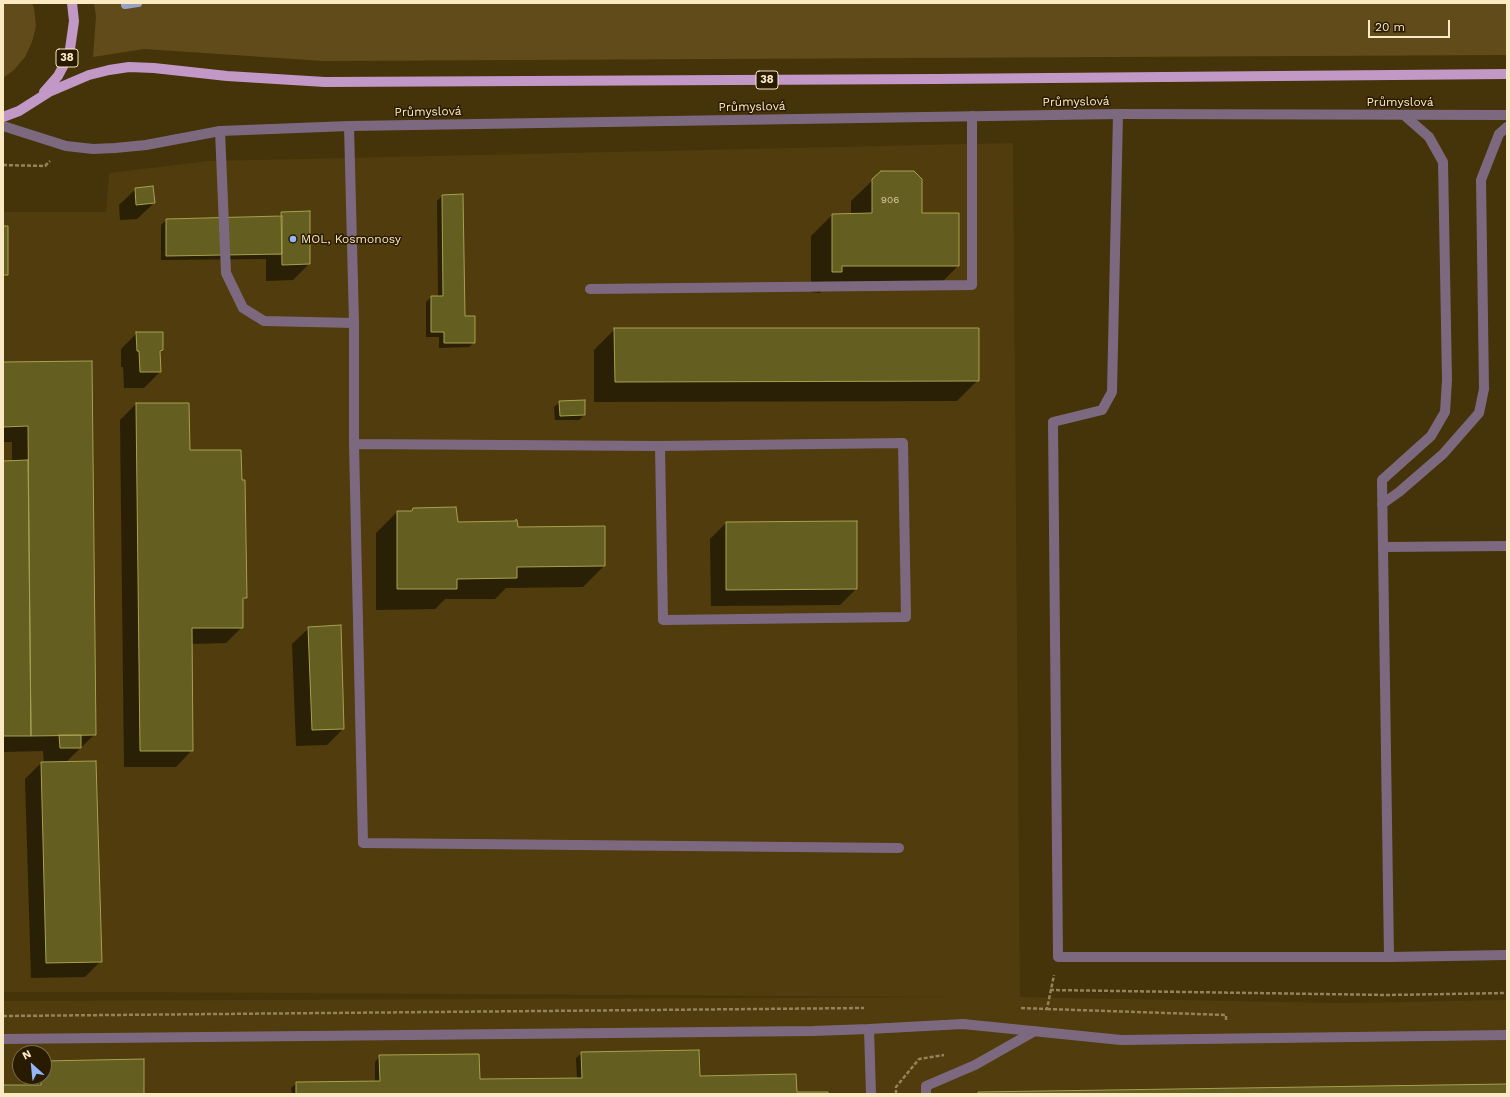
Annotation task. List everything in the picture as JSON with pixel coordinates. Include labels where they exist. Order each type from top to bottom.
[{"type":"main road","name":"Průmyslová","points":[[34,102],[50,87],[67,59],[72,40],[74,21],[72,3]]},
{"type":"main road","name":"Průmyslová","points":[[3,117],[19,111],[49,92],[89,75],[129,67],[154,68],[227,76],[325,82],[1507,74]]},
{"type":"street","name":"Průmyslová","points":[[3,126],[66,146],[93,149],[146,144],[220,131],[349,126],[1118,114],[1507,115]]},
{"type":"street","points":[[1118,114],[1112,392],[1102,410],[1053,422],[1058,957],[1389,957],[1507,955]]},
{"type":"street","points":[[1389,957],[1382,480],[1430,436],[1445,412],[1447,380],[1443,162],[1429,137],[1404,115]]},
{"type":"street","points":[[590,289],[972,285],[972,116]]},
{"type":"street","points":[[349,126],[354,323],[354,444],[364,843],[899,848]]},
{"type":"street","points":[[1382,504],[1399,492],[1443,454],[1479,413],[1484,389],[1481,180],[1499,134],[1507,127]]},
{"type":"street","points":[[220,131],[226,273],[243,308],[264,321],[354,323]]},
{"type":"street","points":[[354,444],[660,446],[903,443],[906,617],[663,620],[660,446]]},
{"type":"street","points":[[1383,547],[1507,546]]},
{"type":"street","points":[[3,1039],[798,1031],[963,1024],[1035,1030],[1121,1040],[1507,1035]]},
{"type":"street","points":[[869,1029],[870,1094]]},
{"type":"street","points":[[926,1094],[926,1086],[975,1065],[1035,1030]]},
{"type":"path","points":[[1050,990],[1388,995],[1507,993]]},
{"type":"path","points":[[1047,1009],[1049,997]]},
{"type":"path","points":[[3,1016],[868,1008]]},
{"type":"path","points":[[1017,1008],[1226,1015],[1226,1039]]},
{"type":"path","points":[[896,1094],[896,1087],[919,1058],[948,1055]]},
{"type":"shaded area","points":[[3,3],[32,3],[36,26],[32,42],[25,57],[14,70],[3,78]]},
{"type":"shaded area","points":[[94,3],[1507,3],[1507,55],[323,61],[144,49],[93,57],[96,16]]},
{"type":"shaded area","points":[[1013,143],[1020,997],[1341,1003],[1507,1000],[1507,1094],[3,1094],[3,1001],[954,997],[3,992],[3,212],[106,212],[109,173],[208,161]]},
{"type":"building","points":[[881,171],[914,171],[922,179],[922,213],[959,213],[959,266],[842,266],[842,272],[832,272],[832,214],[872,213],[872,179]]},
{"type":"building","points":[[153,186],[155,203],[136,205],[135,188]]},
{"type":"building","points":[[463,194],[465,316],[475,316],[475,343],[444,343],[444,332],[431,332],[431,296],[443,296],[442,195]]},
{"type":"building","points":[[310,211],[310,264],[282,265],[281,212]]},
{"type":"building","points":[[282,216],[282,254],[166,256],[166,219]]},
{"type":"building","points":[[3,226],[8,226],[8,275],[3,275]]},
{"type":"building","points":[[614,328],[979,328],[979,381],[615,382]]},
{"type":"building","points":[[136,332],[163,332],[163,350],[160,351],[161,372],[140,372]]},
{"type":"building","points":[[92,361],[96,735],[31,736],[28,426],[3,427],[3,362]]},
{"type":"building","points":[[585,400],[585,415],[560,416],[559,401]]},
{"type":"building","points":[[136,403],[189,403],[190,450],[241,450],[242,480],[245,480],[247,598],[243,598],[243,628],[192,628],[193,751],[140,751]]},
{"type":"building","points":[[28,460],[31,736],[3,736],[3,461]]},
{"type":"building","points":[[456,507],[458,522],[516,521],[516,519],[518,527],[605,526],[605,566],[517,567],[517,578],[457,579],[457,589],[397,589],[397,511],[412,511],[413,508]]},
{"type":"building","points":[[857,521],[857,589],[726,590],[726,522]]},
{"type":"building","points":[[341,625],[344,729],[312,730],[308,627]]},
{"type":"building","points":[[59,735],[81,735],[81,748],[60,748]]},
{"type":"building","points":[[96,761],[102,962],[46,963],[41,762]]},
{"type":"building","points":[[699,1050],[700,1076],[796,1074],[797,1092],[828,1092],[828,1094],[296,1094],[296,1082],[380,1081],[379,1055],[479,1054],[480,1079],[582,1078],[581,1052]]},
{"type":"building","points":[[144,1059],[144,1094],[3,1094],[3,1085],[52,1085],[52,1061]]},
{"type":"building","points":[[1507,1084],[1507,1094],[978,1094],[978,1092]]},
{"type":"waterway","points":[[125,5],[138,3]]},
{"type":"place","name":"MOL, Kosmonosy","points":[[293,239]]}]
